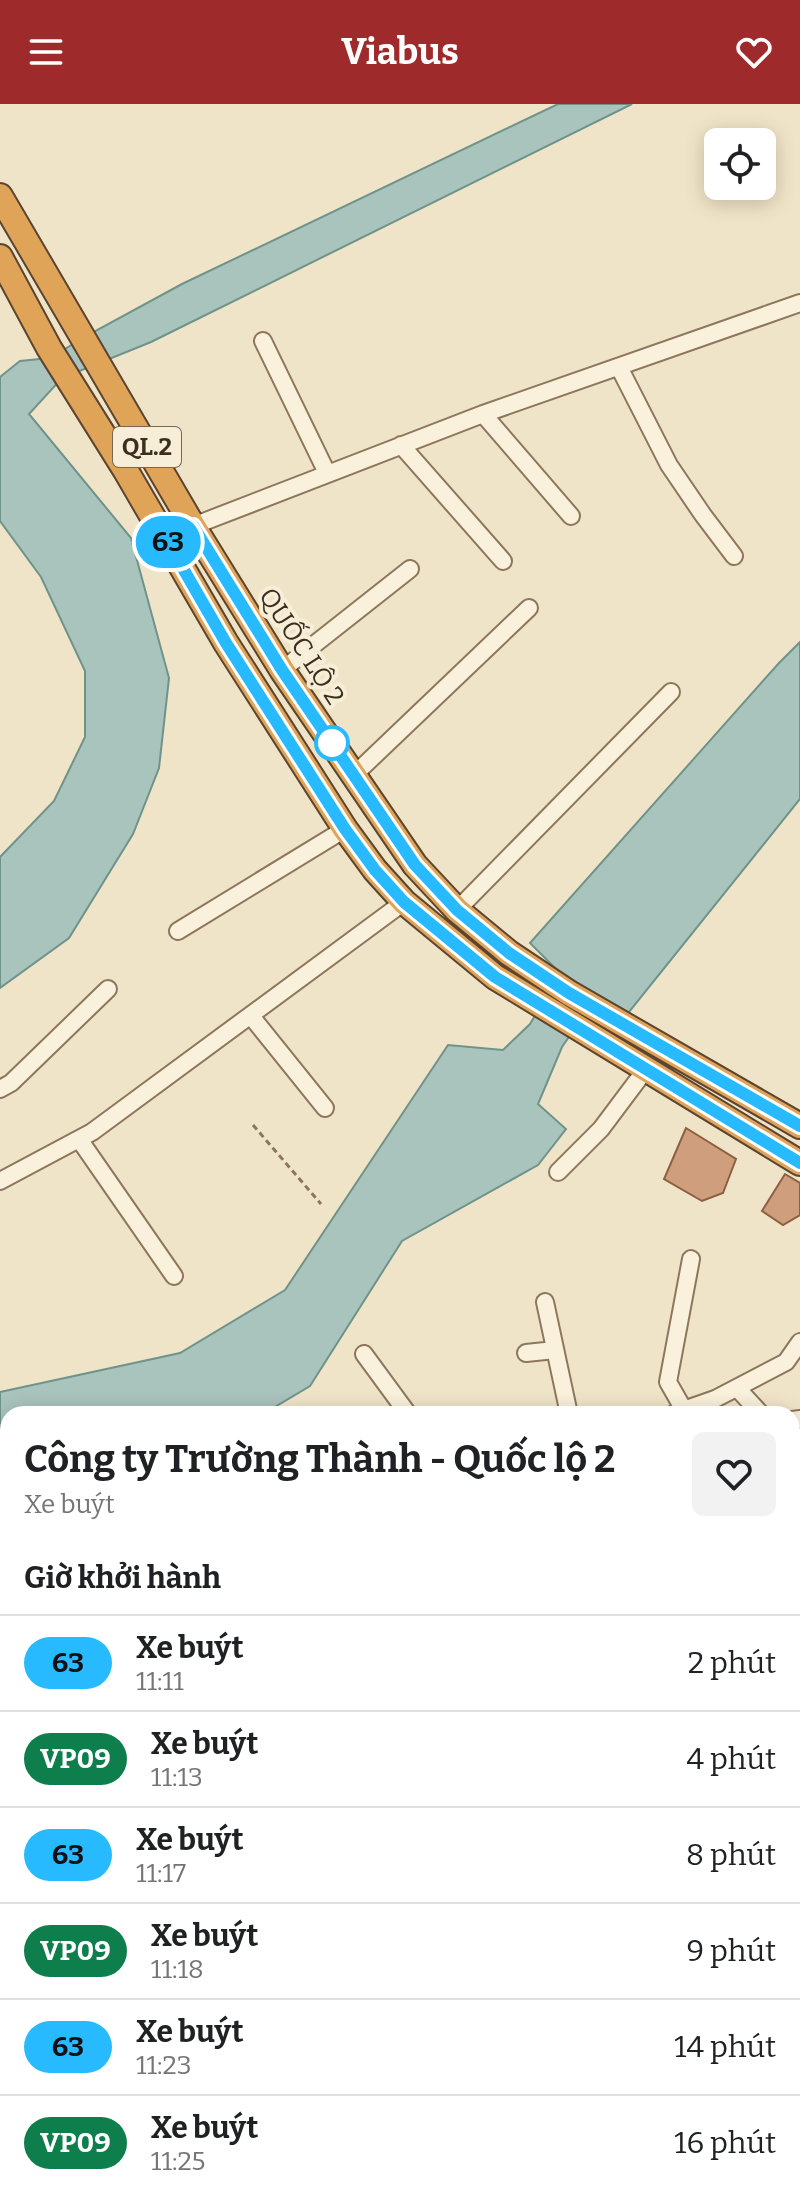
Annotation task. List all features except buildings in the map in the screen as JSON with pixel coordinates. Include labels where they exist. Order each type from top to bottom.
[{"type":"highway","name":"QUỐC LỘ 2","points":[[0,196],[193,526],[282,670],[415,865],[457,910],[509,953],[651,1041],[800,1126]]},
{"type":"highway","name":"QL.2","points":[[0,257],[49,348],[126,471],[226,643],[345,829],[375,870],[404,902],[495,977],[800,1163]]},
{"type":"street","points":[[166,539],[483,414],[800,303]]},
{"type":"street","points":[[263,341],[327,473]]},
{"type":"street","points":[[619,367],[669,465],[734,556]]},
{"type":"street","points":[[483,414],[571,516]]},
{"type":"street","points":[[401,445],[503,561]]},
{"type":"street","points":[[282,670],[410,569]]},
{"type":"street","points":[[354,775],[529,608]]},
{"type":"street","points":[[457,910],[671,692]]},
{"type":"street","points":[[178,931],[345,829]]},
{"type":"street","points":[[0,1181],[92,1132],[404,902]]},
{"type":"street","points":[[0,1089],[11,1083],[108,989]]},
{"type":"street","points":[[251,1016],[325,1108]]},
{"type":"street","points":[[558,1172],[601,1129],[642,1066]]},
{"type":"street","points":[[79,1139],[174,1276]]},
{"type":"street","points":[[677,1406],[668,1382],[691,1259]]},
{"type":"street","points":[[545,1302],[567,1406]]},
{"type":"street","points":[[696,1406],[786,1362],[800,1342]]},
{"type":"street","points":[[526,1353],[555,1350]]},
{"type":"street","points":[[364,1354],[402,1406]]},
{"type":"street","points":[[737,1388],[754,1406]]},
{"type":"path","points":[[253,1125],[321,1204]]},
{"type":"water","points":[[558,104],[632,104],[151,342],[62,378],[29,414],[131,538],[169,678],[159,768],[133,834],[69,938],[0,988],[0,857],[54,801],[85,737],[85,671],[41,577],[0,521],[0,377],[20,361],[50,358],[182,284]]},
{"type":"water","points":[[800,642],[800,799],[625,1017],[595,999],[562,1047],[538,1104],[566,1129],[538,1165],[402,1241],[310,1386],[276,1406],[0,1406],[0,1392],[180,1353],[285,1290],[448,1045],[503,1050],[530,1024],[560,973],[530,943]]},
{"type":"bus line","name":"63","points":[[800,1126],[569,993],[509,953],[457,910],[415,865],[282,670],[193,526],[166,539],[226,643],[345,829],[375,870],[404,902],[495,977],[800,1163]]}]
